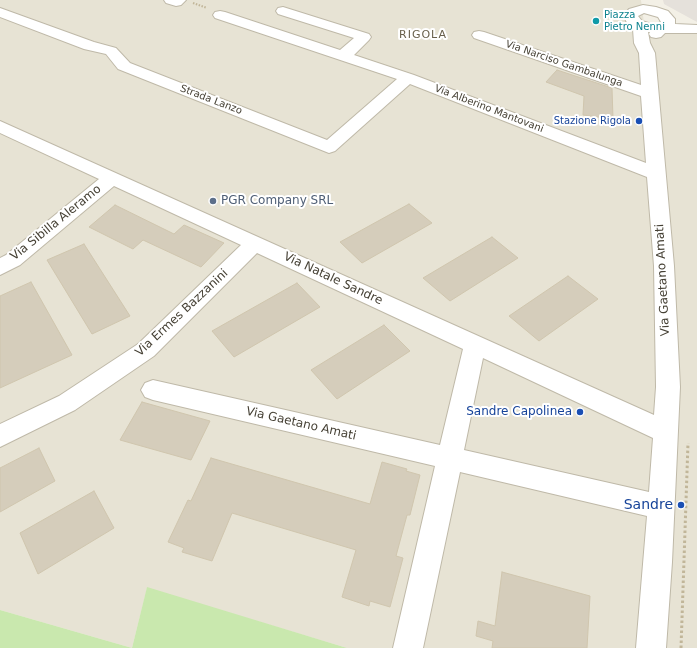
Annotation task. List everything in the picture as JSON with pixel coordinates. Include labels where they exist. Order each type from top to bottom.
[{"type":"street","points":[[642,8],[649,28],[662,21]]},
{"type":"street","points":[[642,8],[662,21],[697,29]]},
{"type":"street","name":"Via Gaetano Amati","points":[[642,8],[640,28],[642,43],[647,53]]},
{"type":"street","points":[[283,11],[364,37],[343,56]]},
{"type":"street","name":"Strada Lanzo","points":[[0,12],[89,46],[111,51],[124,66],[329,147],[408,78]]},
{"type":"street","name":"Via Alberino Mantovani","points":[[220,15],[408,78],[655,173]]},
{"type":"street","name":"Via Gaetano Amati","points":[[651,648],[668,388],[664,266],[655,173],[647,53],[652,39],[662,21]]},
{"type":"street","name":"Via Narciso Gambalunga","points":[[479,35],[649,93]]},
{"type":"street","name":"Via Natale Sandre","points":[[0,126],[666,432]]},
{"type":"street","name":"Via Sibilla Aleramo","points":[[0,267],[13,260],[112,178]]},
{"type":"street","name":"Via Ermes Bazzanini","points":[[0,436],[67,403],[146,350],[255,243]]},
{"type":"street","points":[[408,648],[475,344]]},
{"type":"street","name":"Via Gaetano Amati","points":[[153,390],[661,507]]},
{"type":"path","points":[[179,1],[217,12],[220,15]]},
{"type":"shaded area","points":[[0,0],[641,0],[644,23],[697,34],[697,648],[347,648],[147,588],[132,648],[0,610]]},
{"type":"shaded area","points":[[663,0],[697,0],[697,22],[664,4]]},
{"type":"green space","points":[[147,587],[347,648],[132,648]]},
{"type":"green space","points":[[0,610],[132,648],[0,648]]},
{"type":"building","points":[[557,70],[612,88],[613,119],[583,115],[584,96],[546,82]]},
{"type":"building","points":[[409,204],[432,223],[362,263],[340,242]]},
{"type":"building","points":[[115,205],[174,234],[184,225],[224,243],[201,267],[143,240],[133,249],[89,227]]},
{"type":"building","points":[[492,237],[518,258],[450,301],[423,278]]},
{"type":"building","points":[[84,244],[130,316],[92,334],[47,260]]},
{"type":"building","points":[[568,276],[598,299],[539,341],[509,316]]},
{"type":"building","points":[[31,282],[72,355],[0,388],[0,296]]},
{"type":"building","points":[[297,283],[320,307],[234,357],[212,331]]},
{"type":"building","points":[[384,325],[410,351],[337,399],[311,370]]},
{"type":"building","points":[[142,402],[210,421],[191,460],[120,440]]},
{"type":"building","points":[[39,448],[55,481],[0,512],[0,468]]},
{"type":"building","points":[[211,458],[370,504],[382,462],[407,469],[406,471],[420,475],[410,515],[407,515],[396,556],[403,558],[390,607],[370,601],[369,606],[342,597],[356,550],[232,513],[212,561],[182,552],[184,548],[168,542],[188,500],[191,501]]},
{"type":"building","points":[[94,491],[114,528],[38,574],[20,533]]},
{"type":"building","points":[[502,572],[590,596],[587,648],[492,648],[493,641],[476,636],[478,621],[495,626]]},
{"type":"place","name":"Piazza Pietro Nenni","points":[[596,21]]},
{"type":"place","name":"Stazione Rigola","points":[[639,121]]},
{"type":"place","name":"PGR Company SRL","points":[[213,201]]},
{"type":"place","name":"Sandre Capolinea","points":[[580,412]]},
{"type":"place","name":"Sandre","points":[[681,505]]},
{"type":"district","name":"RIGOLA","points":[[423,35]]}]
